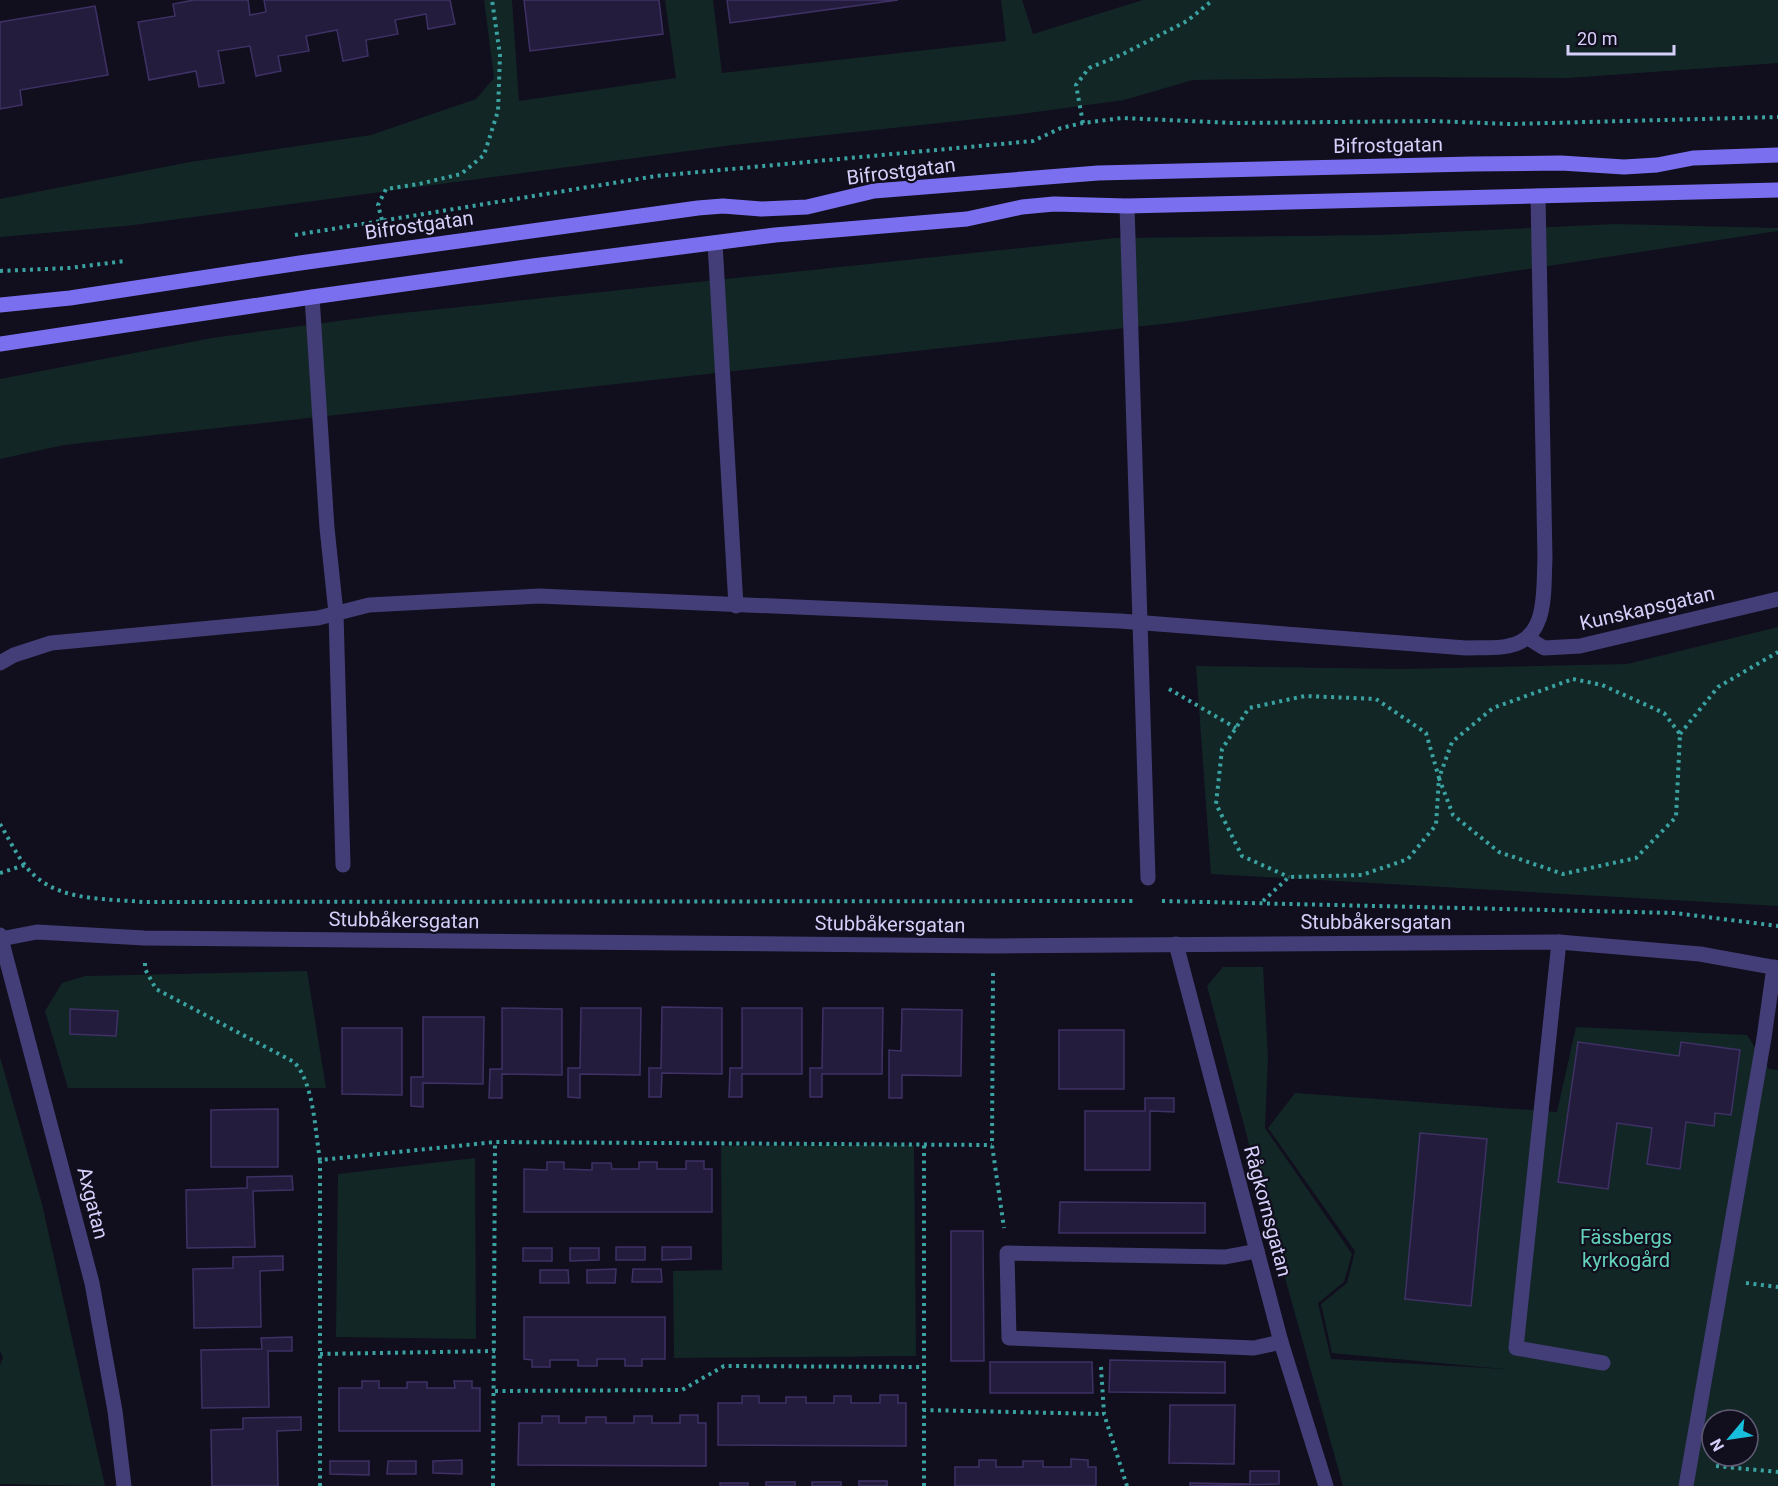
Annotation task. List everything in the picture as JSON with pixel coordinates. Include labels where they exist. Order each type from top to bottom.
[{"type":"main road","name":"Bifrostgatan","points":[[0,305],[70,298],[440,243],[698,208],[807,207],[874,191],[1098,173],[1472,164],[1624,166],[1657,165],[1693,158],[1778,155]]},
{"type":"main road","points":[[0,344],[312,297],[715,243],[967,219],[1022,207],[1054,204],[1126,206],[1778,190]]},
{"type":"street","points":[[0,663],[14,655],[51,643],[318,618],[369,605],[539,596],[1139,623],[1466,648],[1510,646],[1528,638],[1541,619],[1545,559],[1538,196]]},
{"type":"street","points":[[1126,206],[1148,878]]},
{"type":"street","points":[[715,243],[736,606]]},
{"type":"street","points":[[312,297],[327,528],[336,614],[343,865]]},
{"type":"street","name":"Kunskapsgatan","points":[[1528,638],[1544,648],[1580,646],[1778,599]]},
{"type":"street","name":"Stubbåkersgatan","points":[[1,937],[37,932],[144,938],[993,946],[1559,942],[1700,954],[1776,967]]},
{"type":"street","name":"Axgatan","points":[[1,937],[92,1283],[115,1411],[124,1486]]},
{"type":"street","points":[[1559,942],[1516,1348],[1603,1363]]},
{"type":"street","name":"Rågkornsgatan","points":[[1176,944],[1281,1342],[1326,1486]]},
{"type":"street","points":[[1686,1486],[1771,1039],[1776,967]]},
{"type":"street","points":[[1257,1251],[1225,1257],[1007,1253],[1009,1338],[1254,1348],[1281,1342]]},
{"type":"path","points":[[382,220],[378,205],[386,189],[461,174],[484,155],[498,111],[500,56],[492,0]]},
{"type":"path","points":[[1083,123],[1076,86],[1089,68],[1121,55],[1187,21],[1213,0]]},
{"type":"path","points":[[1680,734],[1664,713],[1602,685],[1573,679],[1493,708],[1452,742],[1439,778],[1436,825],[1408,859],[1362,875],[1289,877],[1242,856],[1216,804],[1222,749],[1249,708],[1305,696],[1376,699],[1426,733],[1439,778],[1453,815],[1499,852],[1563,874],[1636,858],[1676,817],[1680,734],[1718,687],[1778,652]]},
{"type":"path","points":[[1140,673],[1236,728]]},
{"type":"path","points":[[0,824],[25,865],[48,885],[70,896],[143,902],[1144,901]]},
{"type":"path","points":[[0,873],[25,865]]},
{"type":"path","points":[[1262,902],[1289,877]]},
{"type":"path","points":[[1155,901],[1675,913],[1778,926]]},
{"type":"path","points":[[143,902],[145,969],[156,989],[294,1062],[302,1070],[307,1084],[320,1160],[320,1486]]},
{"type":"path","points":[[993,946],[992,1145],[1007,1253]]},
{"type":"path","points":[[320,1160],[495,1142],[992,1145]]},
{"type":"path","points":[[493,1486],[495,1142]]},
{"type":"path","points":[[924,1144],[922,1367],[924,1486]]},
{"type":"path","points":[[1100,1342],[1104,1414],[1127,1486]]},
{"type":"path","points":[[320,1354],[495,1351]]},
{"type":"path","points":[[495,1391],[682,1390],[724,1366],[922,1367]]},
{"type":"path","points":[[923,1410],[1104,1414]]},
{"type":"path","points":[[1690,1464],[1778,1472]]},
{"type":"green space","points":[[484,0],[512,0],[519,101],[676,78],[665,0],[713,0],[722,73],[1006,41],[1001,0],[1022,0],[1033,34],[1143,0],[1778,0],[1778,63],[1569,78],[1397,77],[1193,80],[1124,100],[1014,115],[733,145],[126,226],[0,237],[0,199],[190,162],[371,135],[476,99],[494,78]]},
{"type":"green space","points":[[1615,224],[1778,228],[1778,231],[1180,322],[64,445],[0,459],[0,379],[212,338],[383,315],[1115,238],[1380,235]]},
{"type":"green space","points":[[1778,627],[1778,906],[1211,874],[1196,666],[1401,669],[1627,664]]},
{"type":"green space","name":"Fässbergs kyrkogård","points":[[1223,967],[1263,967],[1268,1057],[1265,1128],[1352,1254],[1344,1282],[1318,1303],[1331,1359],[1504,1369],[1332,1353],[1321,1304],[1347,1283],[1355,1251],[1268,1128],[1295,1093],[1557,1112],[1576,1027],[1747,1035],[1769,1069],[1778,1070],[1778,1486],[1343,1486],[1207,986]]},
{"type":"green space","points":[[307,971],[326,1088],[68,1088],[45,1011],[62,983],[85,976]]},
{"type":"green space","points":[[0,1057],[42,1204],[105,1486],[0,1484],[0,1365],[3,1357],[0,1351]]},
{"type":"green space","points":[[914,1145],[916,1356],[674,1358],[673,1271],[722,1270],[721,1146]]},
{"type":"green space","points":[[475,1158],[476,1339],[336,1337],[338,1174]]},
{"type":"building","points":[[194,0],[248,0],[250,15],[266,12],[264,0],[450,0],[455,24],[428,29],[426,14],[395,20],[398,34],[366,40],[368,56],[343,61],[337,30],[306,36],[309,51],[278,56],[281,71],[256,76],[250,46],[218,51],[224,83],[199,87],[196,71],[149,80],[138,22],[175,16],[173,4]]},
{"type":"building","points":[[524,0],[659,0],[663,34],[530,51]]},
{"type":"building","points":[[727,0],[898,0],[730,23]]},
{"type":"building","points":[[95,6],[108,75],[20,90],[22,105],[0,109],[0,22]]},
{"type":"building","points":[[662,1007],[722,1008],[722,1074],[662,1073],[661,1097],[649,1097],[649,1068],[661,1068]]},
{"type":"building","points":[[502,1008],[562,1009],[562,1075],[502,1074],[502,1098],[489,1098],[490,1069],[502,1069]]},
{"type":"building","points":[[581,1008],[641,1008],[640,1075],[580,1074],[580,1098],[568,1097],[568,1068],[580,1068]]},
{"type":"building","points":[[742,1008],[802,1008],[802,1074],[742,1074],[742,1097],[729,1097],[730,1068],[742,1068]]},
{"type":"building","points":[[823,1008],[883,1008],[882,1074],[822,1074],[822,1097],[810,1097],[810,1068],[822,1068]]},
{"type":"building","points":[[70,1009],[118,1011],[116,1036],[70,1034]]},
{"type":"building","points":[[902,1009],[962,1010],[961,1076],[902,1075],[902,1098],[889,1098],[889,1050],[901,1051]]},
{"type":"building","points":[[423,1017],[484,1017],[483,1084],[423,1083],[423,1107],[411,1106],[411,1077],[423,1077]]},
{"type":"building","points":[[342,1028],[402,1028],[402,1095],[342,1094]]},
{"type":"building","points":[[1059,1030],[1124,1030],[1124,1089],[1059,1089]]},
{"type":"building","points":[[1578,1042],[1679,1056],[1681,1042],[1740,1050],[1731,1115],[1715,1113],[1714,1126],[1686,1122],[1680,1169],[1647,1164],[1652,1128],[1617,1123],[1608,1189],[1558,1182]]},
{"type":"building","points":[[1145,1098],[1174,1098],[1174,1112],[1150,1111],[1150,1170],[1085,1170],[1085,1111],[1145,1111]]},
{"type":"building","points":[[278,1109],[278,1167],[211,1167],[211,1110]]},
{"type":"building","points":[[1420,1133],[1487,1139],[1471,1306],[1405,1299]]},
{"type":"building","points":[[686,1161],[704,1161],[704,1169],[712,1169],[712,1212],[524,1212],[524,1169],[547,1170],[547,1162],[564,1162],[564,1169],[592,1170],[592,1163],[611,1163],[612,1169],[639,1169],[639,1162],[657,1162],[657,1169],[686,1169]]},
{"type":"building","points":[[292,1176],[293,1190],[253,1191],[255,1247],[187,1248],[186,1190],[247,1188],[247,1177]]},
{"type":"building","points":[[1060,1202],[1205,1203],[1205,1233],[1059,1233]]},
{"type":"building","points":[[951,1231],[983,1231],[984,1361],[951,1361]]},
{"type":"building","points":[[616,1247],[645,1247],[645,1260],[616,1260]]},
{"type":"building","points":[[662,1247],[691,1247],[691,1259],[662,1260]]},
{"type":"building","points":[[523,1248],[552,1248],[552,1261],[523,1261]]},
{"type":"building","points":[[570,1248],[599,1248],[599,1260],[570,1261]]},
{"type":"building","points":[[283,1256],[283,1270],[260,1271],[261,1327],[194,1328],[193,1269],[233,1268],[233,1257]]},
{"type":"building","points":[[616,1269],[615,1283],[587,1283],[587,1270]]},
{"type":"building","points":[[633,1269],[661,1269],[662,1282],[632,1282]]},
{"type":"building","points":[[540,1270],[568,1270],[569,1283],[540,1283]]},
{"type":"building","points":[[524,1317],[665,1317],[665,1359],[642,1359],[642,1366],[625,1366],[625,1359],[597,1359],[597,1366],[578,1366],[578,1360],[550,1360],[550,1367],[532,1367],[532,1360],[524,1359]]},
{"type":"building","points":[[292,1337],[292,1351],[268,1351],[269,1407],[202,1408],[201,1350],[262,1349],[261,1338]]},
{"type":"building","points":[[1110,1360],[1225,1362],[1225,1393],[1109,1392]]},
{"type":"building","points":[[990,1362],[1092,1362],[1093,1393],[990,1393]]},
{"type":"building","points":[[362,1381],[379,1381],[379,1388],[407,1388],[407,1382],[427,1382],[427,1388],[455,1388],[454,1381],[472,1381],[472,1388],[480,1388],[480,1431],[339,1431],[339,1388],[362,1388]]},
{"type":"building","points":[[880,1395],[898,1395],[898,1403],[906,1403],[906,1446],[718,1445],[718,1403],[742,1403],[742,1396],[759,1396],[759,1403],[786,1403],[786,1397],[806,1397],[806,1403],[834,1403],[834,1396],[851,1396],[851,1403],[880,1403]]},
{"type":"building","points":[[1170,1405],[1235,1405],[1234,1464],[1169,1463]]},
{"type":"building","points":[[680,1415],[698,1415],[698,1423],[706,1423],[706,1466],[518,1465],[519,1423],[542,1423],[542,1416],[559,1416],[559,1423],[586,1423],[586,1417],[606,1417],[606,1423],[634,1423],[634,1416],[652,1416],[652,1423],[680,1423]]},
{"type":"building","points":[[301,1417],[301,1430],[277,1431],[278,1486],[212,1486],[211,1430],[243,1429],[243,1418]]},
{"type":"building","points":[[1071,1459],[1088,1460],[1088,1467],[1096,1467],[1096,1486],[955,1486],[955,1467],[979,1467],[979,1460],[996,1460],[996,1467],[1023,1467],[1023,1461],[1043,1461],[1043,1467],[1071,1467]]},
{"type":"building","points":[[462,1460],[462,1474],[433,1473],[433,1461]]},
{"type":"building","points":[[330,1461],[369,1461],[369,1475],[330,1474]]},
{"type":"building","points":[[388,1461],[416,1461],[416,1474],[387,1474]]},
{"type":"building","points":[[1250,1471],[1279,1471],[1279,1484],[1190,1486],[1190,1483],[1250,1484]]},
{"type":"building","points":[[859,1481],[887,1481],[887,1486],[859,1486]]},
{"type":"building","points":[[766,1482],[795,1482],[795,1486],[766,1486]]},
{"type":"building","points":[[812,1482],[841,1482],[841,1486],[812,1486]]},
{"type":"building","points":[[720,1483],[748,1483],[748,1486],[720,1486]]}]
